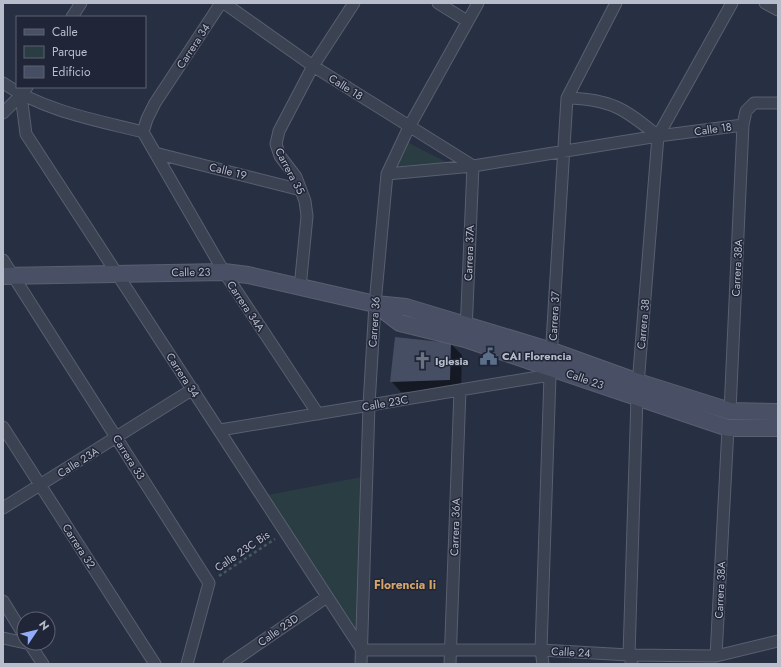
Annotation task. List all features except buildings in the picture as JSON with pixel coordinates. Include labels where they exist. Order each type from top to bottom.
[{"type":"street","points":[[73,16],[81,3]]},
{"type":"street","name":"Calle 18","points":[[222,3],[313,66],[473,166]]},
{"type":"street","name":"Carrera 34","points":[[143,132],[147,119],[155,103],[222,3]]},
{"type":"street","name":"Carrera 35","points":[[300,288],[307,216],[305,201],[296,178],[280,156],[276,144],[279,131],[313,66],[354,3]]},
{"type":"street","points":[[438,3],[467,21]]},
{"type":"street","name":"Carrera 36","points":[[361,664],[369,405],[375,304],[387,174],[409,127],[478,3]]},
{"type":"street","name":"Carrera 37","points":[[543,664],[541,650],[551,371],[567,98],[616,3]]},
{"type":"street","name":"Carrera 38","points":[[630,660],[638,390],[658,136],[732,3]]},
{"type":"street","points":[[765,3],[778,10]]},
{"type":"street","points":[[3,83],[16,88]]},
{"type":"street","points":[[3,113],[24,91],[70,112],[143,132]]},
{"type":"street","name":"Carrera 34","points":[[24,91],[26,134],[362,650]]},
{"type":"street","points":[[567,98],[592,99],[614,105],[639,120],[658,136]]},
{"type":"street","name":"Calle 18","points":[[387,174],[473,166],[658,136],[743,125],[746,111],[754,103],[778,103]]},
{"type":"street","name":"Carrera 38A","points":[[730,411],[743,125]]},
{"type":"street","name":"Carrera 34A","points":[[143,132],[224,272],[318,414]]},
{"type":"street","name":"Calle 19","points":[[154,153],[301,190]]},
{"type":"street","name":"Carrera 37A","points":[[466,332],[473,166]]},
{"type":"street","name":"Carrera 33","points":[[3,260],[8,277],[116,437],[209,583]]},
{"type":"street","name":"Calle 23","points":[[8,277],[224,272],[248,275],[375,304],[400,323],[466,332],[552,352],[728,428],[778,428]]},
{"type":"street","name":"Calle 23","points":[[466,332],[551,371],[730,411],[778,412]]},
{"type":"street","name":"Calle 23C","points":[[220,430],[460,390],[551,371]]},
{"type":"street","name":"Calle 23A","points":[[3,508],[193,389]]},
{"type":"street","name":"Carrera 36A","points":[[450,664],[460,390]]},
{"type":"street","name":"Carrera 32","points":[[3,427],[155,664]]},
{"type":"street","name":"Carrera 38A","points":[[716,656],[728,428]]},
{"type":"street","points":[[187,664],[209,583]]},
{"type":"street","name":"Calle 23D","points":[[229,664],[327,597]]},
{"type":"street","points":[[3,601],[16,622]]},
{"type":"street","points":[[3,638],[16,640]]},
{"type":"street","name":"Calle 24","points":[[362,650],[541,650],[630,660],[716,656],[778,641]]},
{"type":"street","points":[[35,651],[43,664]]},
{"type":"path","name":"Calle 23C Bis","points":[[209,583],[285,532]]},
{"type":"green space","points":[[407,142],[446,162],[395,168]]},
{"type":"green space","points":[[367,476],[362,650],[262,496]]},
{"type":"place","name":"CAI Florencia","points":[[489,356]]},
{"type":"place","name":"Iglesia","points":[[422,361]]},
{"type":"district","name":"Florencia Ii","points":[[405,585]]}]
